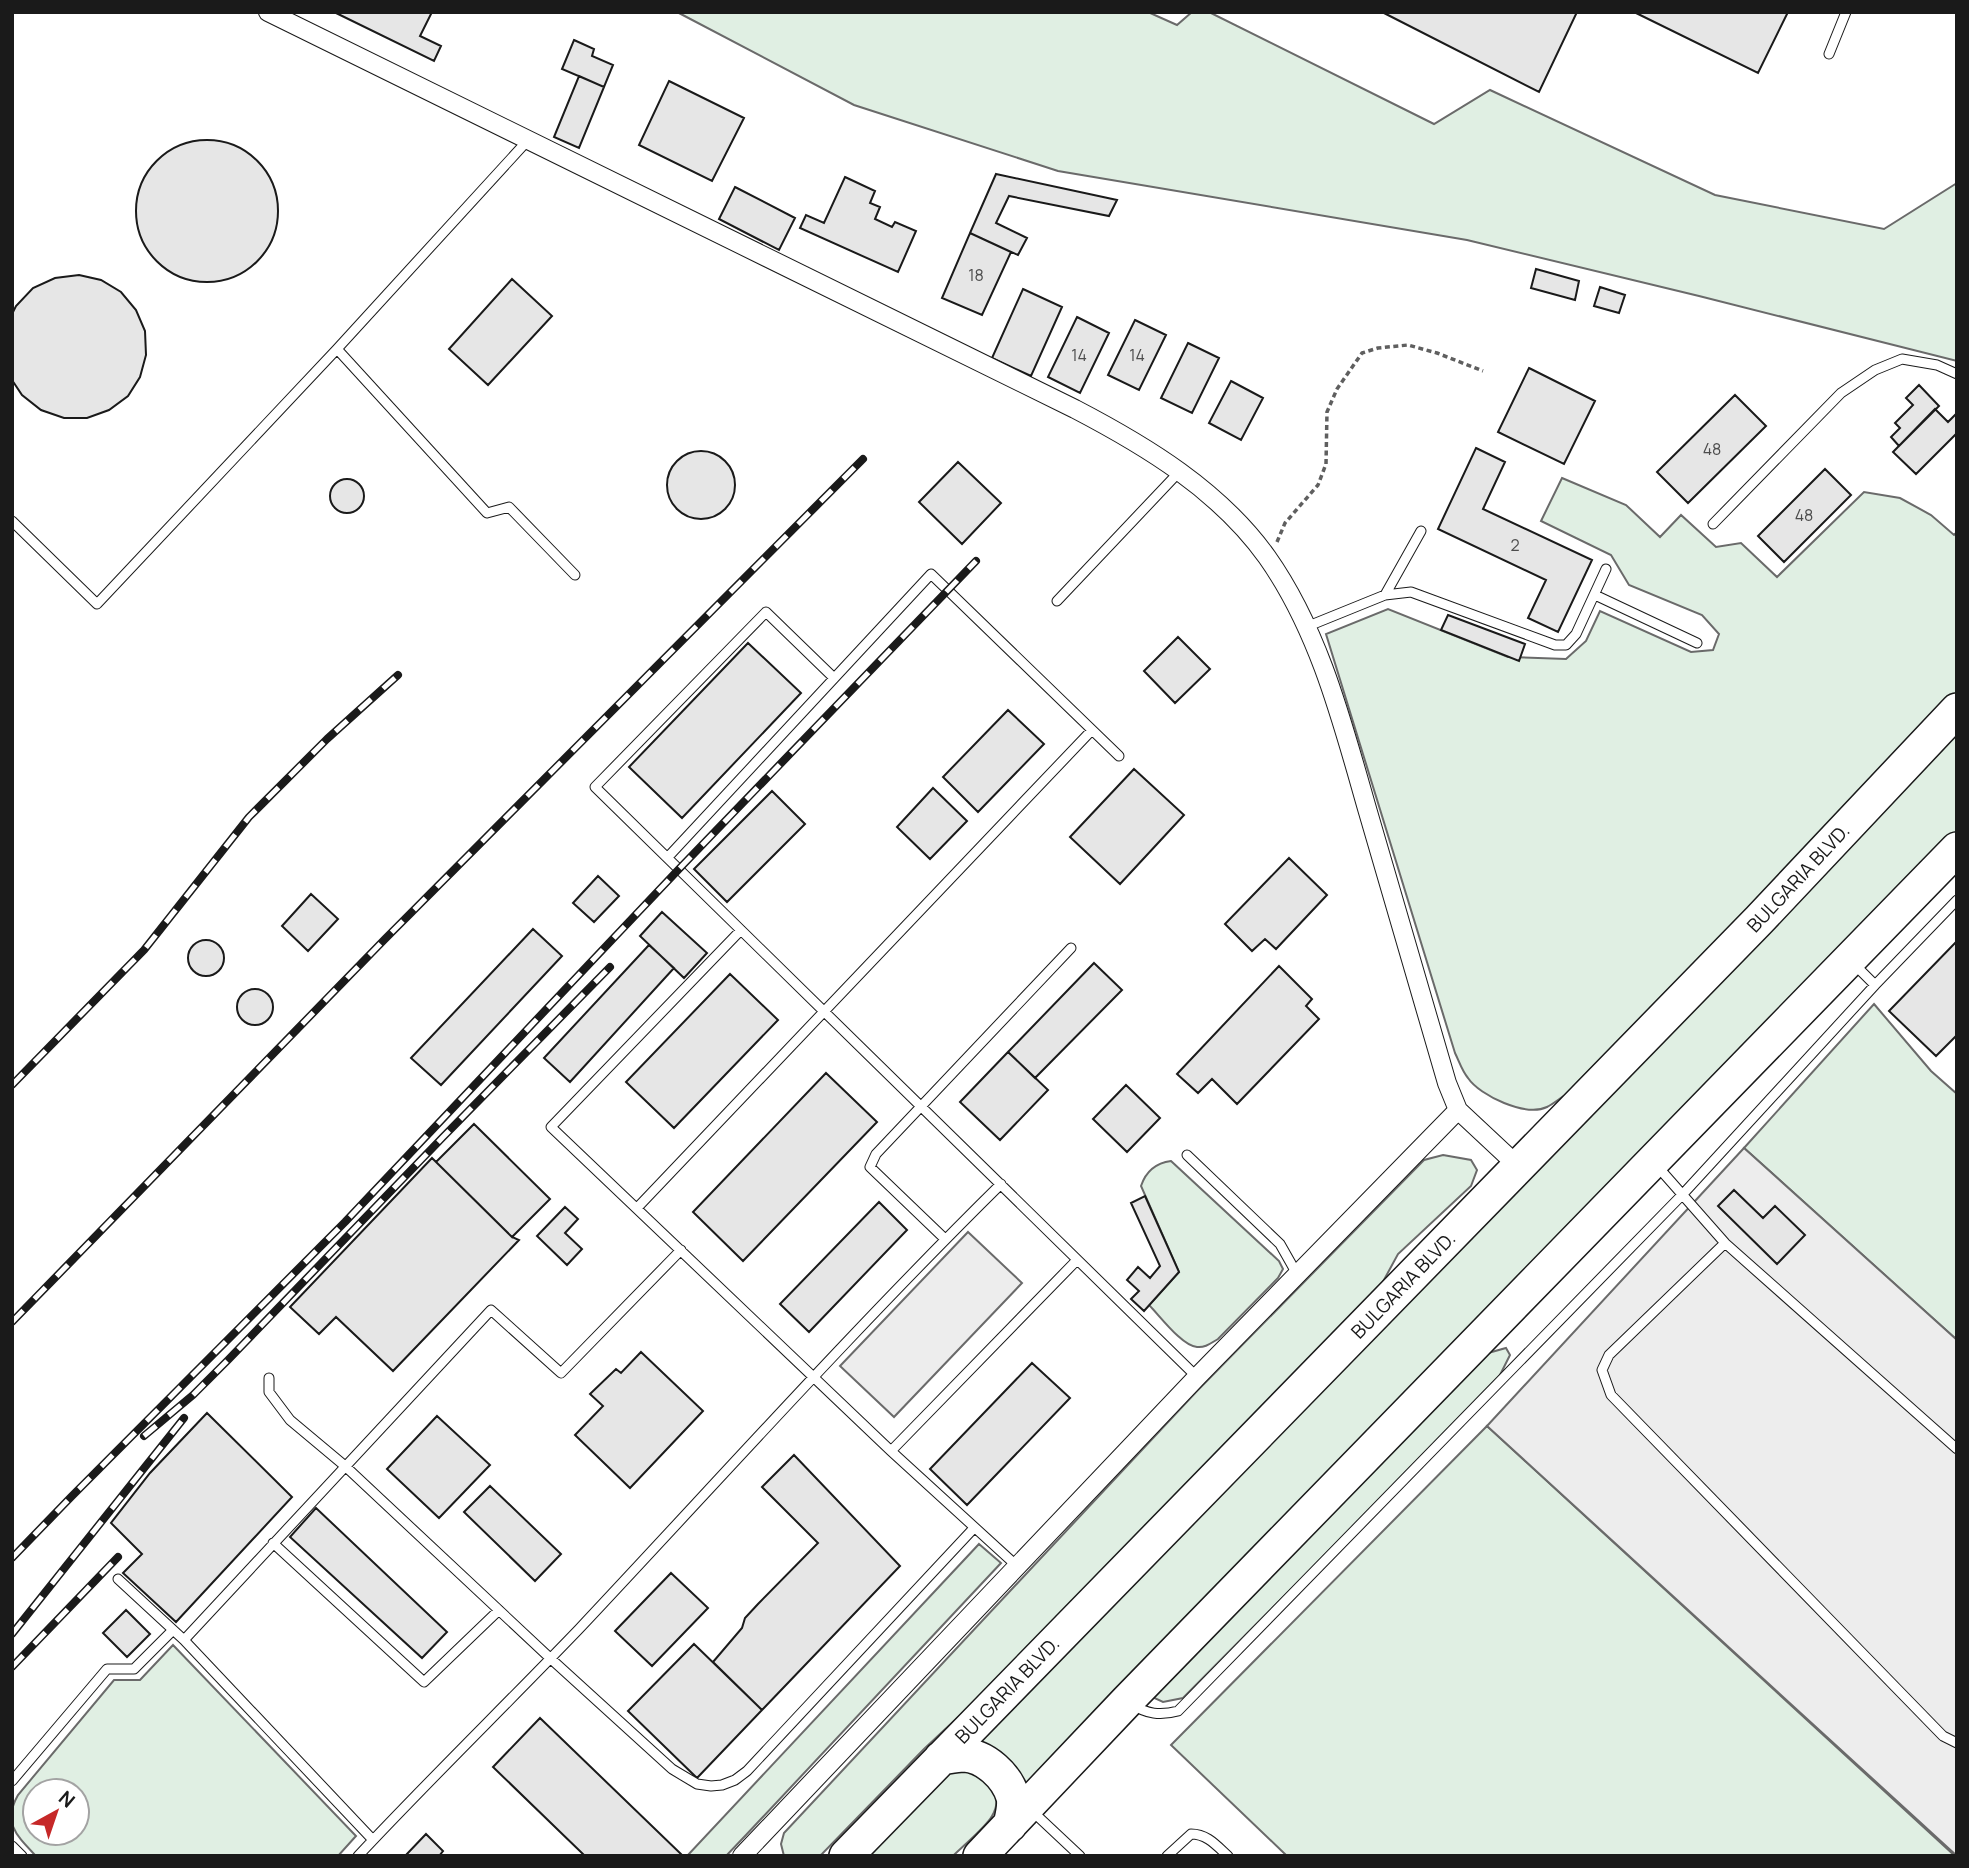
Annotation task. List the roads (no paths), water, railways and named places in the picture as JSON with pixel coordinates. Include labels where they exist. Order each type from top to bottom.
[{"type":"highway","name":"BULGARIA BLVD.","points":[[846,1856],[1759,920],[1957,710]]},
{"type":"highway","points":[[980,1856],[1127,1701],[1943,868]]},
{"type":"highway","points":[[941,1758],[965,1755],[981,1759],[1004,1780],[1019,1816]]},
{"type":"street","points":[[268,12],[1126,435],[1180,471],[1236,521],[1266,555],[1290,593],[1321,661],[1443,1069],[1458,1110],[1519,1167]]},
{"type":"street","points":[[753,1852],[1197,1377],[1458,1110]]},
{"type":"lane","points":[[1829,54],[1846,12]]},
{"type":"lane","points":[[12,520],[97,604],[337,349],[529,139]]},
{"type":"lane","points":[[337,349],[487,513],[509,508],[575,575]]},
{"type":"lane","points":[[1713,524],[1841,393],[1875,370],[1902,359],[1937,365],[1957,374]]},
{"type":"lane","points":[[1057,601],[1180,471]]},
{"type":"lane","points":[[1385,595],[1421,530]]},
{"type":"lane","points":[[1306,627],[1385,595],[1411,592],[1555,645],[1566,645],[1576,634],[1606,569]]},
{"type":"lane","points":[[668,857],[931,573],[1119,756]]},
{"type":"lane","points":[[1595,595],[1698,643]]},
{"type":"lane","points":[[834,678],[766,612],[595,787],[1197,1377]]},
{"type":"lane","points":[[637,1208],[1092,730]]},
{"type":"lane","points":[[1127,1701],[1142,1711],[1161,1715],[1178,1712],[1683,1194],[1957,900]]},
{"type":"lane","points":[[741,930],[551,1127],[891,1451],[1018,1567]]},
{"type":"lane","points":[[945,1239],[870,1167],[876,1154],[1071,948]]},
{"type":"lane","points":[[1850,960],[1875,985]]},
{"type":"lane","points":[[1187,1155],[1280,1244],[1297,1274]]},
{"type":"lane","points":[[1653,1162],[1725,1243],[1957,1449]]},
{"type":"lane","points":[[358,1856],[550,1658],[945,1239],[1001,1184]]},
{"type":"lane","points":[[1725,1243],[1609,1355],[1602,1370],[1611,1395],[1943,1736],[1957,1743]]},
{"type":"lane","points":[[184,1640],[491,1310],[561,1373],[681,1250]]},
{"type":"lane","points":[[891,1451],[1077,1259]]},
{"type":"lane","points":[[269,1378],[269,1392],[290,1420],[345,1466],[672,1769],[697,1784],[722,1785],[747,1771],[974,1528]]},
{"type":"lane","points":[[273,1543],[424,1682],[499,1610]]},
{"type":"lane","points":[[118,1579],[184,1640],[373,1840]]},
{"type":"lane","points":[[12,1781],[107,1669],[134,1670],[173,1630]]},
{"type":"lane","points":[[1019,1816],[1080,1856]]},
{"type":"lane","points":[[1167,1856],[1191,1835],[1201,1834],[1228,1856]]},
{"type":"lane","points":[[12,1846],[22,1856]]},
{"type":"railway","points":[[12,1322],[385,939],[863,459]]},
{"type":"railway","points":[[12,1558],[345,1222],[679,869],[976,561]]},
{"type":"railway","points":[[12,1085],[144,950],[249,817],[327,739],[398,675]]},
{"type":"railway","points":[[144,1436],[193,1395],[228,1360],[610,967]]},
{"type":"railway","points":[[12,1634],[184,1418]]},
{"type":"railway","points":[[12,1667],[118,1557]]}]
